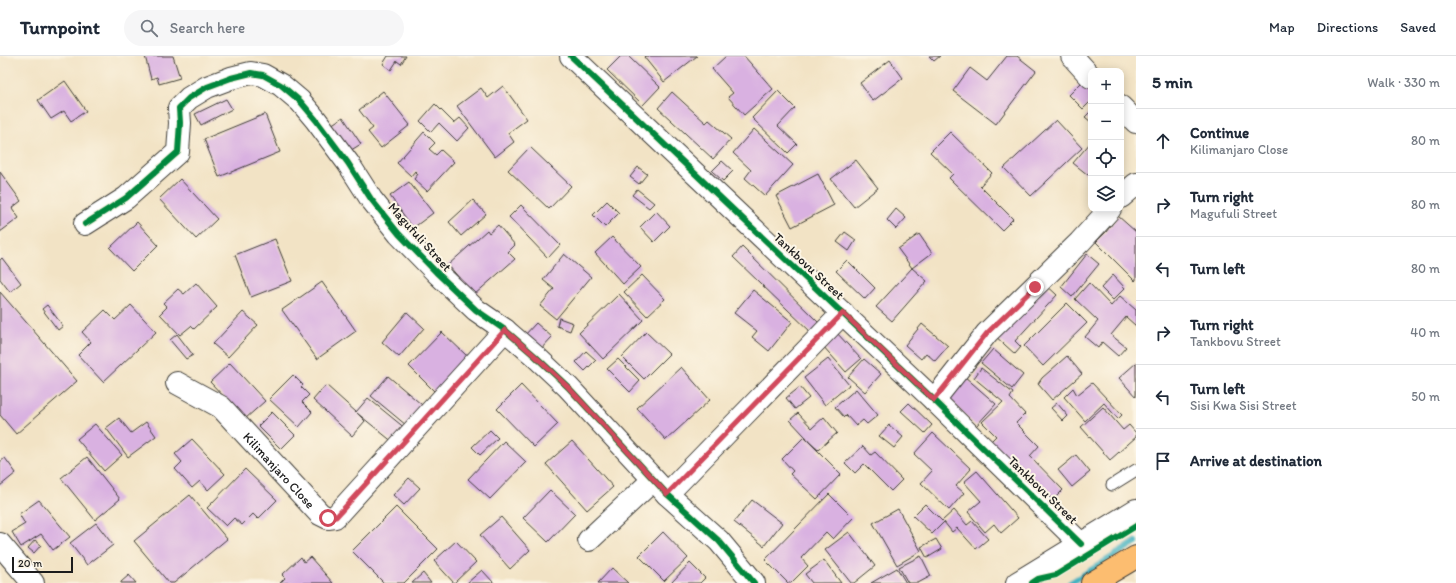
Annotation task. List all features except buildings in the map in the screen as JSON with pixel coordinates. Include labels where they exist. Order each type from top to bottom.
[{"type":"highway","points":[[1092,583],[1136,557]]},
{"type":"street","name":"Tankbovu Street","points":[[571,56],[934,400],[1081,544]]},
{"type":"street","points":[[1072,56],[1088,74]]},
{"type":"street","name":"Magufuli Street","points":[[85,224],[126,198],[178,152],[180,124],[179,108],[189,98],[207,87],[231,78],[251,73],[263,75],[281,85],[300,101],[312,115],[348,163],[371,199],[399,234],[476,310],[505,330],[568,387],[660,487],[718,541],[754,583]]},
{"type":"street","points":[[1124,110],[1136,122]]},
{"type":"street","points":[[1124,194],[1136,184]]},
{"type":"street","points":[[934,400],[987,333],[1107,212]]},
{"type":"street","points":[[589,540],[660,487],[843,313]]},
{"type":"street","name":"Kilimanjaro Close","points":[[177,383],[221,407],[320,514],[328,518],[336,517],[505,330]]},
{"type":"street","points":[[1019,582],[1136,510]]},
{"type":"street","points":[[0,544],[33,583]]},
{"type":"lane","points":[[1112,485],[1136,470]]},
{"type":"waterway","points":[[1070,583],[1136,542]]},
{"type":"cycle path","points":[[571,56],[934,400],[1081,544]]},
{"type":"cycle path","points":[[85,224],[126,198],[178,152],[180,123],[179,108],[189,98],[207,87],[231,78],[251,73],[263,75],[281,85],[300,101],[348,163],[371,199],[399,234],[476,310],[505,330],[568,387],[667,494],[719,541],[754,583]]},
{"type":"cycle path","points":[[1032,583],[1038,579],[1056,575],[1136,526]]},
{"type":"route","points":[[328,518],[336,517],[505,330],[568,387],[667,494],[843,313],[934,400],[987,333],[1035,287]]}]
